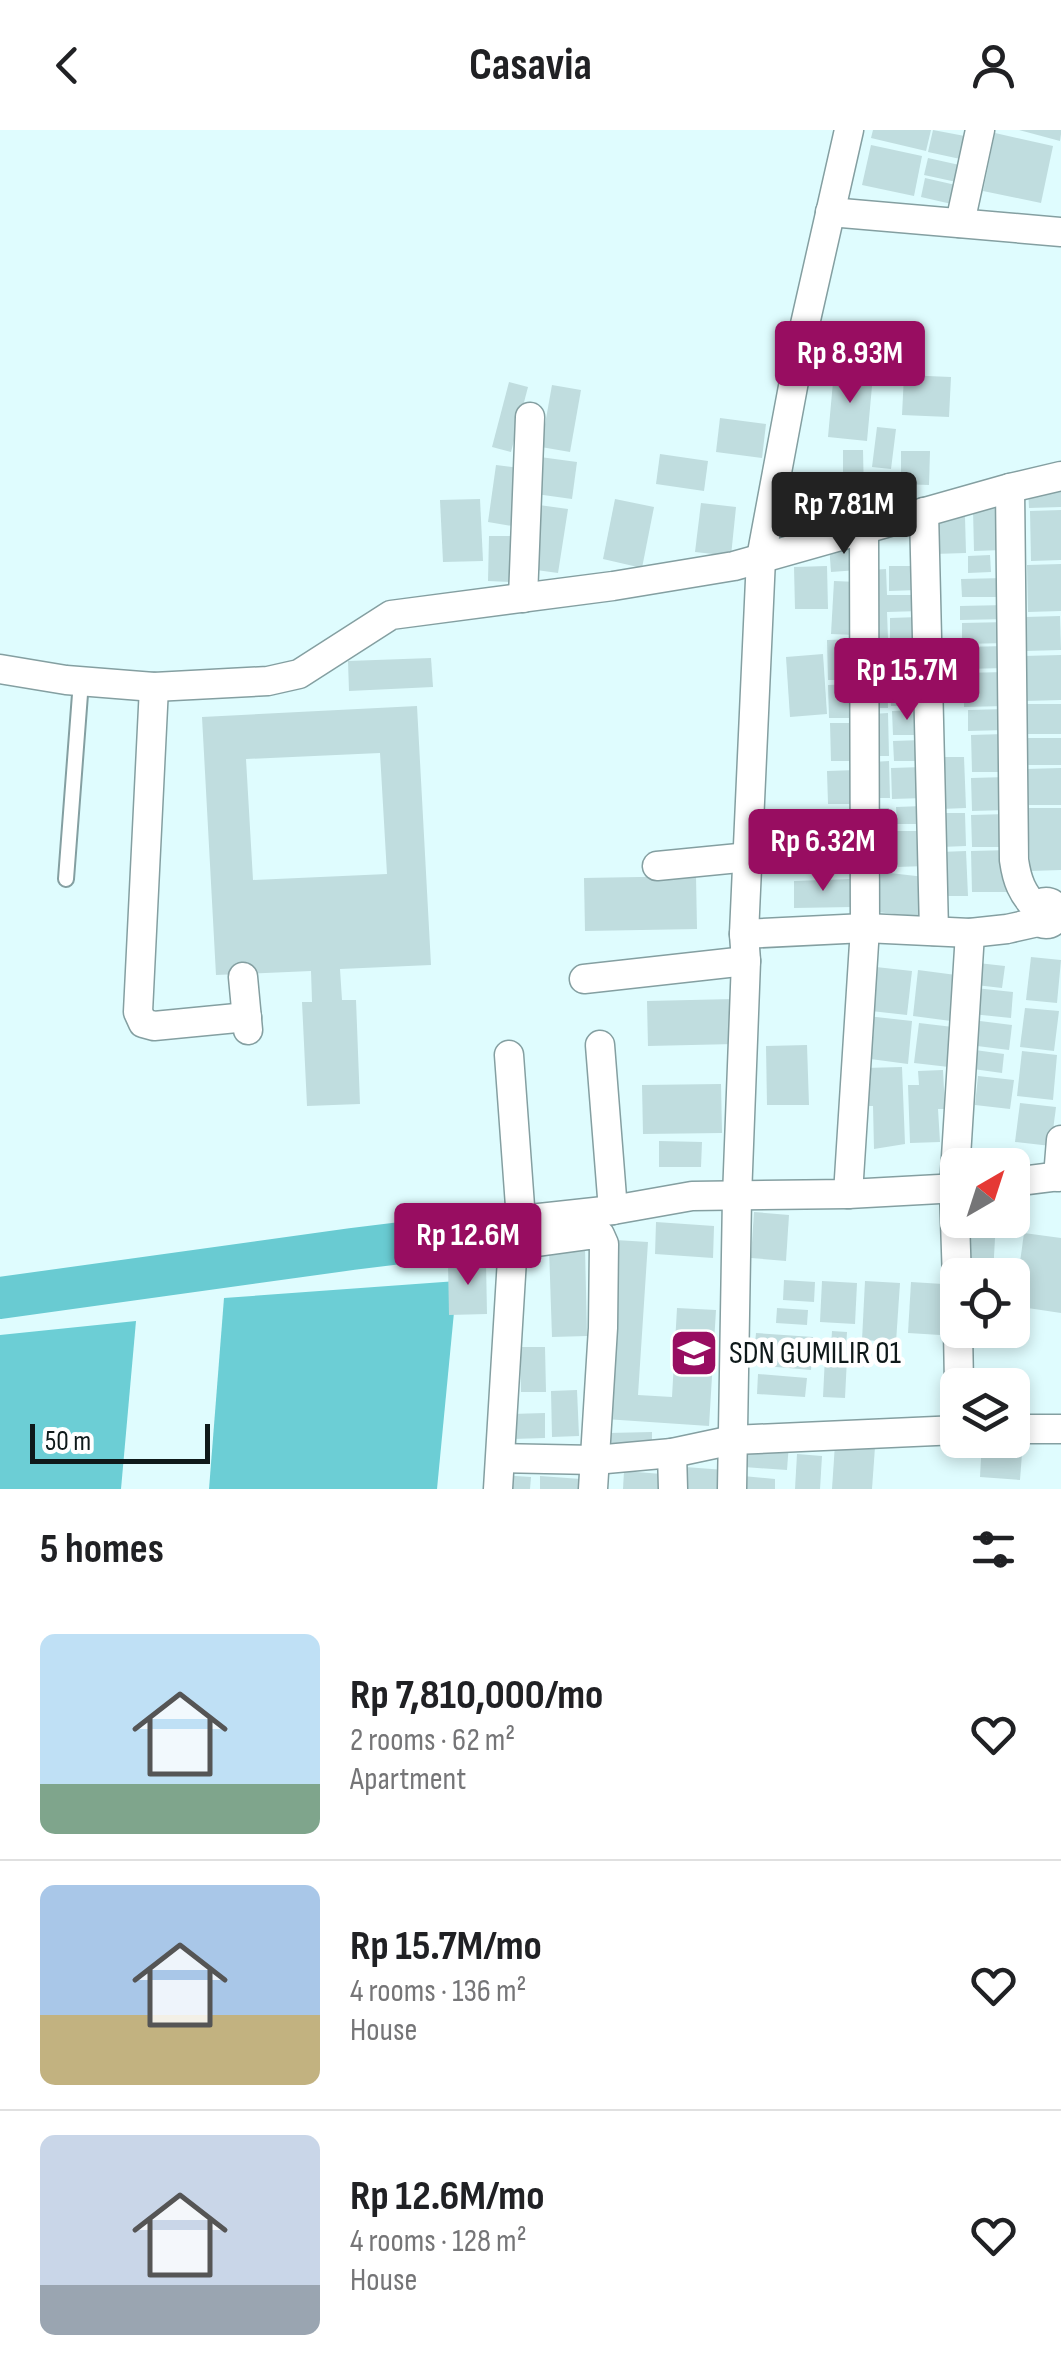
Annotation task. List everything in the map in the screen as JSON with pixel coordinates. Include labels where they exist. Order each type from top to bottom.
[{"type":"street","points":[[732,1489],[745,947],[762,558],[803,334],[849,130]]},
{"type":"street","points":[[960,223],[980,130]]},
{"type":"street","points":[[830,212],[1061,232]]},
{"type":"street","points":[[523,598],[530,417]]},
{"type":"street","points":[[0,669],[81,682],[154,686],[268,681],[298,674],[392,615],[734,566],[1061,476]]},
{"type":"street","points":[[1010,488],[1014,860],[1017,882],[1025,896],[1048,912]]},
{"type":"street","points":[[924,512],[934,930]]},
{"type":"street","points":[[848,1194],[865,928],[864,529]]},
{"type":"street","points":[[154,686],[138,1012],[143,1022],[154,1026],[248,1024],[244,977]]},
{"type":"street","points":[[657,866],[749,857]]},
{"type":"street","points":[[584,979],[865,928],[970,934],[1008,930],[1048,912]]},
{"type":"street","points":[[958,1148],[970,934]]},
{"type":"street","points":[[600,1045],[613,1210]]},
{"type":"street","points":[[498,1489],[512,1259],[522,1231],[509,1055]]},
{"type":"street","points":[[1030,1180],[1059,1176],[1061,1140]]},
{"type":"street","points":[[522,1231],[692,1196],[940,1189]]},
{"type":"street","points":[[522,1231],[596,1234],[604,1244],[593,1489]]},
{"type":"street","points":[[1030,1429],[1061,1428]]},
{"type":"street","points":[[501,1458],[595,1460],[672,1453],[733,1440],[940,1431]]},
{"type":"street","points":[[672,1453],[672,1489]]},
{"type":"lane","points":[[66,879],[81,682]]},
{"type":"shaded area","points":[[457,1281],[437,1489],[209,1489],[224,1298]]},
{"type":"shaded area","points":[[136,1321],[121,1489],[0,1489],[0,1335]]},
{"type":"building","points":[[873,130],[931,130],[926,151],[871,138]]},
{"type":"building","points":[[933,130],[970,137],[965,160],[928,152]]},
{"type":"building","points":[[1019,130],[1061,130],[1060,141]]},
{"type":"building","points":[[995,133],[1053,146],[1041,203],[983,191]]},
{"type":"building","points":[[871,145],[922,156],[914,196],[862,185]]},
{"type":"building","points":[[928,158],[964,166],[961,183],[924,175]]},
{"type":"building","points":[[925,178],[960,186],[956,205],[921,197]]},
{"type":"building","points":[[834,371],[873,375],[867,441],[828,437]]},
{"type":"building","points":[[904,375],[951,377],[949,417],[902,415]]},
{"type":"building","points":[[509,382],[528,387],[511,452],[492,447]]},
{"type":"building","points":[[552,385],[581,390],[570,452],[541,447]]},
{"type":"building","points":[[720,418],[766,424],[762,458],[716,452]]},
{"type":"building","points":[[877,427],[896,429],[891,469],[872,467]]},
{"type":"building","points":[[843,450],[863,450],[864,497],[843,496]]},
{"type":"building","points":[[901,451],[930,451],[929,485],[901,484]]},
{"type":"building","points":[[660,454],[708,461],[704,491],[656,484]]},
{"type":"building","points":[[540,457],[577,462],[572,499],[536,494]]},
{"type":"building","points":[[496,465],[520,468],[512,526],[488,522]]},
{"type":"building","points":[[1061,486],[1061,507],[1029,508],[1028,487]]},
{"type":"building","points":[[480,499],[483,561],[443,562],[440,500]]},
{"type":"building","points":[[615,499],[654,507],[642,568],[603,559]]},
{"type":"building","points":[[701,503],[736,507],[731,556],[695,552]]},
{"type":"building","points":[[539,505],[568,509],[558,573],[529,569]]},
{"type":"building","points":[[1001,508],[1003,550],[974,551],[973,509]]},
{"type":"building","points":[[1061,510],[1061,560],[1031,561],[1030,511]]},
{"type":"building","points":[[933,517],[965,517],[966,553],[934,554]]},
{"type":"building","points":[[489,536],[514,536],[513,582],[488,581]]},
{"type":"building","points":[[856,542],[858,570],[831,572],[829,544]]},
{"type":"building","points":[[990,555],[991,572],[968,573],[968,556]]},
{"type":"building","points":[[1061,564],[1061,611],[1028,612],[1027,565]]},
{"type":"building","points":[[827,566],[828,609],[795,609],[794,567]]},
{"type":"building","points":[[889,566],[917,566],[918,590],[889,591]]},
{"type":"building","points":[[886,569],[887,595],[920,595],[920,611],[887,612],[888,639],[872,640],[870,570]]},
{"type":"building","points":[[1004,578],[1004,597],[962,597],[961,579]]},
{"type":"building","points":[[834,581],[858,582],[855,635],[831,634]]},
{"type":"building","points":[[1006,605],[1007,619],[960,620],[960,606]]},
{"type":"building","points":[[1060,616],[1061,650],[1025,651],[1025,617]]},
{"type":"building","points":[[919,617],[920,647],[890,648],[890,618]]},
{"type":"building","points":[[1008,622],[1008,643],[962,644],[962,623]]},
{"type":"building","points":[[858,639],[859,680],[828,680],[827,640]]},
{"type":"building","points":[[1007,646],[1007,668],[963,669],[962,647]]},
{"type":"building","points":[[871,650],[886,650],[888,708],[872,708]]},
{"type":"building","points":[[919,650],[919,672],[891,672],[891,651]]},
{"type":"building","points":[[823,654],[827,714],[790,717],[786,657]]},
{"type":"building","points":[[1061,655],[1061,700],[1024,701],[1023,656]]},
{"type":"building","points":[[431,658],[433,687],[349,691],[348,661]]},
{"type":"building","points":[[1005,672],[1006,706],[964,707],[963,673]]},
{"type":"building","points":[[890,679],[920,679],[920,706],[891,706]]},
{"type":"building","points":[[854,684],[855,718],[829,718],[828,685]]},
{"type":"building","points":[[1024,704],[1061,704],[1061,734],[1025,734]]},
{"type":"building","points":[[417,706],[431,965],[340,969],[342,1000],[356,1000],[360,1104],[307,1106],[302,1002],[312,1002],[311,971],[216,975],[202,717]],"holes":[[[380,753],[387,874],[253,880],[246,759]]]},
{"type":"building","points":[[1006,709],[1006,730],[968,731],[968,710]]},
{"type":"building","points":[[921,710],[922,735],[893,735],[892,711]]},
{"type":"building","points":[[888,713],[889,756],[873,756],[872,714]]},
{"type":"building","points":[[830,723],[859,723],[860,761],[831,761]]},
{"type":"building","points":[[1004,734],[1005,772],[972,772],[971,735]]},
{"type":"building","points":[[1023,738],[1061,738],[1061,765],[1024,765]]},
{"type":"building","points":[[922,740],[923,761],[894,761],[893,741]]},
{"type":"building","points":[[940,757],[964,757],[966,808],[941,809]]},
{"type":"building","points":[[889,761],[890,798],[873,798],[872,762]]},
{"type":"building","points":[[923,767],[924,798],[892,799],[891,768]]},
{"type":"building","points":[[1061,768],[1061,805],[1026,805],[1025,769]]},
{"type":"building","points":[[857,770],[858,804],[828,804],[827,771]]},
{"type":"building","points":[[1007,777],[1008,810],[972,811],[971,778]]},
{"type":"building","points":[[923,806],[924,824],[897,824],[896,807]]},
{"type":"building","points":[[875,808],[889,808],[891,865],[876,866]]},
{"type":"building","points":[[1028,808],[1061,808],[1061,870],[1030,871]]},
{"type":"building","points":[[852,811],[853,834],[802,835],[802,812]]},
{"type":"building","points":[[940,813],[965,813],[966,846],[941,847]]},
{"type":"building","points":[[1007,814],[1008,847],[972,847],[971,815]]},
{"type":"building","points":[[896,831],[925,831],[926,866],[897,867]]},
{"type":"building","points":[[835,841],[854,841],[854,859],[835,859]]},
{"type":"building","points":[[1011,850],[1012,892],[972,892],[971,851]]},
{"type":"building","points":[[966,851],[968,896],[941,896],[940,852]]},
{"type":"building","points":[[881,872],[925,877],[921,917],[877,912]]},
{"type":"building","points":[[696,876],[697,929],[585,931],[584,878]]},
{"type":"building","points":[[851,879],[852,907],[794,908],[794,881]]},
{"type":"building","points":[[1031,957],[1061,960],[1057,1003],[1026,1000]]},
{"type":"building","points":[[978,963],[1005,966],[1002,988],[976,985]]},
{"type":"building","points":[[876,967],[912,971],[907,1015],[871,1011]]},
{"type":"building","points":[[918,970],[956,975],[951,1021],[913,1016]]},
{"type":"building","points":[[975,988],[1013,992],[1011,1018],[972,1014]]},
{"type":"building","points":[[734,999],[735,1044],[648,1046],[647,1001]]},
{"type":"building","points":[[1025,1008],[1059,1011],[1054,1051],[1020,1047]]},
{"type":"building","points":[[867,1016],[912,1021],[908,1064],[863,1058]]},
{"type":"building","points":[[972,1020],[1012,1025],[1009,1050],[969,1045]]},
{"type":"building","points":[[919,1023],[953,1027],[949,1067],[914,1063]]},
{"type":"building","points":[[807,1045],[809,1105],[767,1105],[766,1046]]},
{"type":"building","points":[[975,1050],[1004,1054],[1002,1073],[973,1069]]},
{"type":"building","points":[[1022,1051],[1057,1055],[1053,1100],[1017,1096]]},
{"type":"building","points":[[902,1067],[905,1144],[874,1149],[873,1106],[865,1106],[864,1068]]},
{"type":"building","points":[[943,1070],[945,1109],[938,1109],[940,1142],[910,1143],[908,1085],[919,1085],[918,1071]]},
{"type":"building","points":[[978,1076],[1014,1080],[1010,1109],[975,1105]]},
{"type":"building","points":[[721,1084],[722,1133],[643,1134],[642,1085]]},
{"type":"building","points":[[1020,1103],[1056,1107],[1051,1146],[1015,1142]]},
{"type":"building","points":[[659,1141],[702,1142],[701,1167],[659,1167]]},
{"type":"building","points":[[754,1212],[789,1215],[786,1261],[751,1258]]},
{"type":"building","points":[[656,1222],[714,1226],[713,1258],[655,1254]]},
{"type":"building","points":[[1030,1234],[1061,1238],[1061,1313],[1030,1308],[1030,1258],[1021,1258],[1023,1238],[1030,1238]]},
{"type":"building","points":[[970,1238],[995,1238],[994,1258],[969,1258]]},
{"type":"building","name":"SDN GUMILIR 01","points":[[616,1240],[648,1242],[638,1395],[672,1397],[677,1308],[716,1310],[709,1426],[605,1419]]},
{"type":"building","points":[[585,1247],[587,1336],[552,1337],[549,1248]]},
{"type":"building","points":[[486,1262],[487,1314],[449,1315],[448,1263]]},
{"type":"building","points":[[784,1280],[815,1282],[814,1302],[783,1300]]},
{"type":"building","points":[[822,1281],[857,1283],[855,1324],[820,1322]]},
{"type":"building","points":[[865,1281],[900,1283],[896,1342],[862,1340]]},
{"type":"building","points":[[911,1282],[940,1284],[940,1335],[908,1333]]},
{"type":"building","points":[[777,1308],[808,1310],[807,1325],[776,1323]]},
{"type":"building","points":[[832,1331],[847,1332],[846,1347],[831,1346]]},
{"type":"building","points":[[756,1333],[813,1337],[811,1370],[753,1365]]},
{"type":"building","points":[[520,1347],[545,1347],[546,1392],[521,1392]]},
{"type":"building","points":[[825,1357],[847,1358],[845,1398],[823,1397]]},
{"type":"building","points":[[758,1374],[807,1378],[805,1397],[757,1394]]},
{"type":"building","points":[[577,1390],[579,1436],[552,1437],[551,1391]]},
{"type":"building","points":[[545,1413],[545,1438],[512,1439],[511,1414]]},
{"type":"building","points":[[652,1432],[652,1443],[609,1444],[608,1433]]},
{"type":"building","points":[[746,1440],[789,1443],[787,1470],[744,1467]]},
{"type":"building","points":[[835,1444],[875,1447],[872,1489],[832,1489]]},
{"type":"building","points":[[797,1454],[822,1456],[820,1489],[795,1489]]},
{"type":"building","points":[[981,1458],[1022,1458],[1020,1480],[980,1477]]},
{"type":"building","points":[[685,1467],[725,1470],[723,1489],[683,1489]]},
{"type":"building","points":[[624,1471],[662,1474],[661,1489],[623,1489]]},
{"type":"building","points":[[501,1475],[531,1477],[530,1489],[501,1489]]},
{"type":"building","points":[[540,1476],[581,1479],[581,1489],[540,1489]]},
{"type":"building","points":[[743,1476],[775,1479],[775,1489],[742,1489]]},
{"type":"waterway","points":[[0,1298],[564,1223]]},
{"type":"place","name":"SDN GUMILIR 01","points":[[694,1353]]}]
